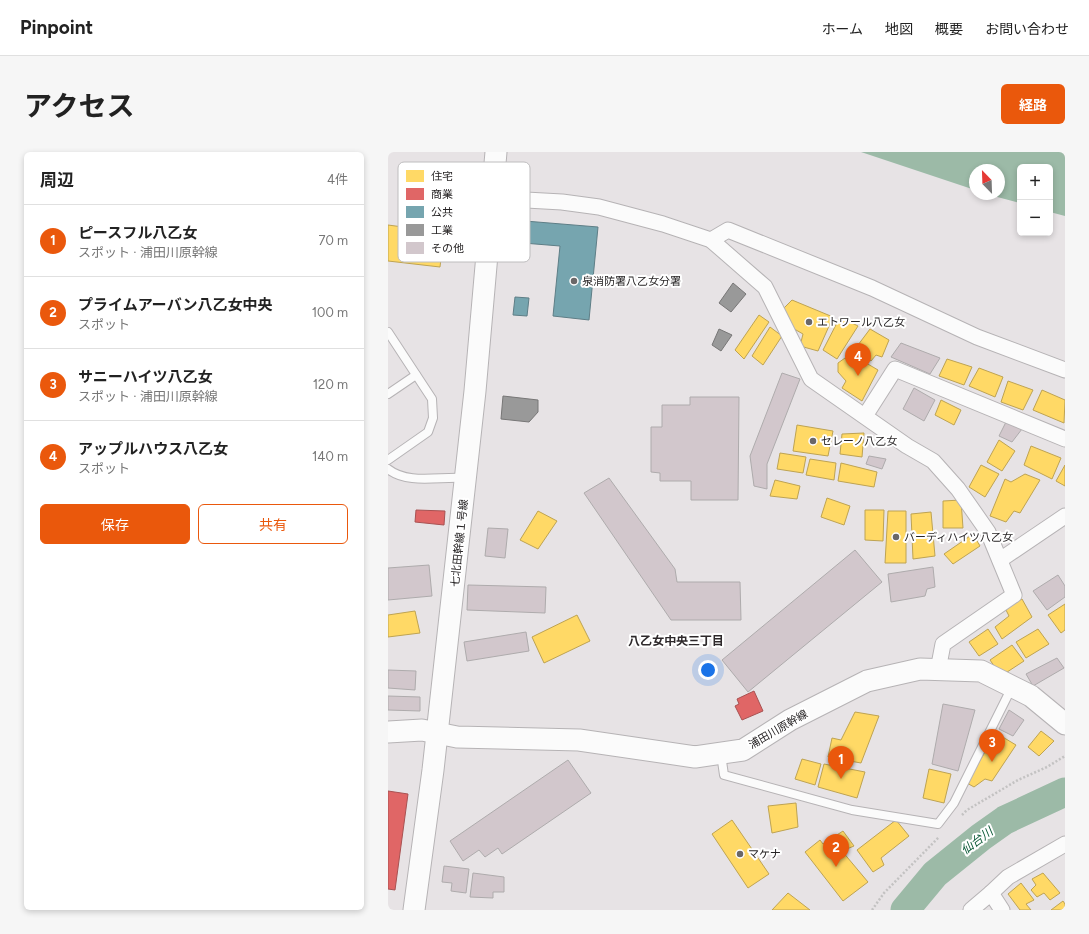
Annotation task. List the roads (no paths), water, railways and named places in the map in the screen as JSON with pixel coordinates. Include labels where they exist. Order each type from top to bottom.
[{"type":"street","name":"七北田幹線１号線","points":[[495,162],[496,152]]},
{"type":"street","points":[[530,200],[562,202],[599,207],[663,224],[711,240],[765,287],[811,379],[933,461],[958,489],[988,532],[1014,595],[943,644],[938,670]]},
{"type":"street","points":[[711,240],[728,230],[872,288],[977,337],[1065,370]]},
{"type":"street","name":"七北田幹線１号線","points":[[414,910],[429,732],[466,478],[476,391],[487,262]]},
{"type":"street","points":[[865,416],[895,369],[1065,439]]},
{"type":"street","points":[[1000,560],[1065,516]]},
{"type":"street","name":"浦田川原幹線","points":[[388,732],[429,732],[457,737],[579,740],[695,757],[743,750],[790,720],[867,680],[920,669],[981,671],[1031,696],[1065,724]]},
{"type":"street","points":[[971,910],[1008,876],[1065,844]]},
{"type":"street","points":[[991,893],[1002,910]]},
{"type":"lane","points":[[388,332],[432,399],[433,418],[428,432],[388,460]]},
{"type":"lane","points":[[388,394],[416,374]]},
{"type":"lane","points":[[388,469],[397,476],[413,478],[466,478]]},
{"type":"lane","points":[[721,753],[724,775],[852,810],[938,824],[954,803],[1012,687]]},
{"type":"waterway","name":"仙台川","points":[[905,910],[935,874],[981,837],[1005,820],[1065,792]]},
{"type":"place","name":"泉消防署八乙女分署","points":[[574,281]]},
{"type":"place","name":"エトワール八乙女","points":[[809,322]]},
{"type":"place","name":"アップルハウス八乙女","points":[[858,376]]},
{"type":"place","name":"セレーノ八乙女","points":[[813,441]]},
{"type":"place","name":"バーディハイツ八乙女","points":[[896,537]]},
{"type":"place","name":"サニーハイツ八乙女","points":[[992,762]]},
{"type":"place","name":"ピースフル八乙女","points":[[841,779]]},
{"type":"place","name":"マケナ","points":[[740,854]]},
{"type":"place","name":"プライムアーバン八乙女中央","points":[[836,867]]},
{"type":"district","name":"八乙女中央三丁目","points":[[676,641]]}]
